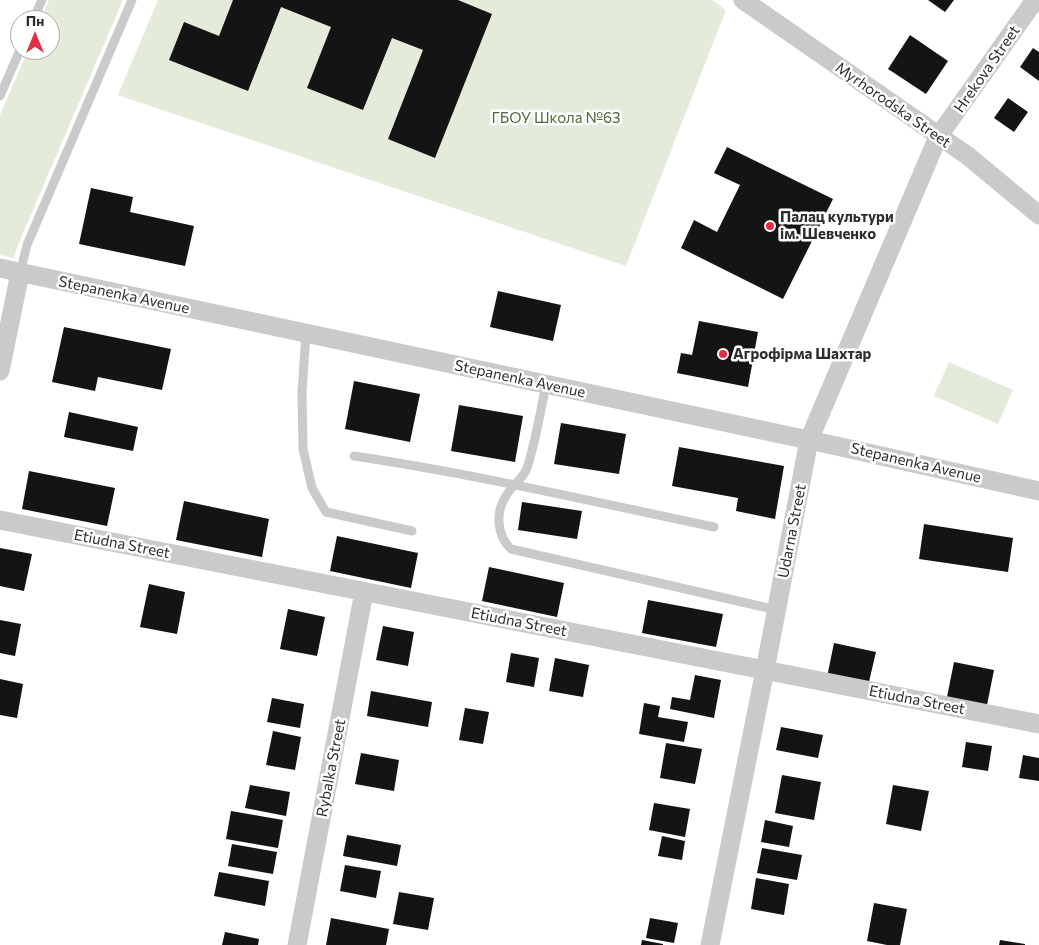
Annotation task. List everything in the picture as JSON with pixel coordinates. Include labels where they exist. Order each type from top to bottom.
[{"type":"street","name":"Myrhorodska Street","points":[[742,0],[968,156],[1039,215]]},
{"type":"street","name":"Hrekova Street","points":[[938,137],[1035,0]]},
{"type":"street","name":"Udarna Street","points":[[710,945],[809,440],[938,137]]},
{"type":"street","name":"Stepanenka Avenue","points":[[0,268],[809,440],[1039,491]]},
{"type":"street","points":[[0,371],[20,272]]},
{"type":"street","name":"Etiudna Street","points":[[0,520],[1039,724]]},
{"type":"street","name":"Rybalka Street","points":[[298,945],[364,592]]},
{"type":"lane","points":[[20,272],[27,245],[132,0]]},
{"type":"lane","points":[[0,96],[16,60]]},
{"type":"lane","points":[[306,333],[302,392],[304,449],[312,488],[326,512],[412,531]]},
{"type":"lane","points":[[546,384],[526,470],[504,497],[500,516],[500,531],[504,543],[511,549],[777,610]]},
{"type":"lane","points":[[354,456],[404,463],[714,527]]},
{"type":"green space","points":[[49,0],[123,0],[14,258],[0,255],[0,115],[24,60],[60,60],[60,10],[44,10]]},
{"type":"green space","name":"ГБОУ Школа №63","points":[[158,0],[712,0],[726,10],[626,266],[118,95]]},
{"type":"green space","points":[[949,362],[1013,390],[998,424],[934,396]]},
{"type":"building","points":[[233,0],[458,0],[492,14],[435,158],[388,139],[423,50],[392,38],[363,110],[307,88],[331,27],[281,7],[248,91],[169,60],[184,22],[219,36]]},
{"type":"building","points":[[928,0],[954,0],[945,12]]},
{"type":"building","points":[[910,35],[948,61],[926,94],[888,69]]},
{"type":"building","points":[[1033,48],[1039,52],[1039,81],[1020,67]]},
{"type":"building","points":[[1008,98],[1028,112],[1014,132],[994,118]]},
{"type":"building","name":"Палац культури ім. Шевченко","points":[[727,147],[833,199],[783,299],[681,248],[694,220],[717,232],[740,185],[714,173]]},
{"type":"building","points":[[91,188],[133,197],[130,212],[194,226],[185,266],[79,244]]},
{"type":"building","points":[[498,291],[561,305],[553,341],[490,327]]},
{"type":"building","name":"Агрофірма Шахтар","points":[[699,321],[758,332],[748,387],[677,373],[681,353],[692,355]]},
{"type":"building","points":[[64,327],[171,349],[162,390],[98,377],[95,391],[52,382]]},
{"type":"building","points":[[354,381],[420,394],[410,442],[345,429]]},
{"type":"building","points":[[459,405],[523,416],[515,462],[451,451]]},
{"type":"building","points":[[69,412],[138,427],[133,451],[64,437]]},
{"type":"building","points":[[561,423],[626,434],[619,474],[554,464]]},
{"type":"building","points":[[679,447],[784,466],[775,519],[736,511],[738,498],[672,486]]},
{"type":"building","points":[[29,471],[115,488],[107,526],[22,509]]},
{"type":"building","points":[[184,501],[269,519],[262,557],[176,540]]},
{"type":"building","points":[[522,502],[582,511],[577,539],[518,530]]},
{"type":"building","points":[[924,524],[1013,538],[1008,572],[919,559]]},
{"type":"building","points":[[337,536],[418,553],[411,588],[330,571]]},
{"type":"building","points":[[0,548],[32,554],[24,591],[0,586]]},
{"type":"building","points":[[489,567],[564,583],[557,617],[482,601]]},
{"type":"building","points":[[149,584],[185,592],[177,634],[140,627]]},
{"type":"building","points":[[648,600],[723,614],[716,647],[642,633]]},
{"type":"building","points":[[288,609],[325,617],[317,656],[280,649]]},
{"type":"building","points":[[0,620],[21,624],[15,656],[0,653]]},
{"type":"building","points":[[383,626],[414,632],[408,666],[376,660]]},
{"type":"building","points":[[834,643],[876,652],[868,686],[827,677]]},
{"type":"building","points":[[511,653],[539,658],[534,687],[506,682]]},
{"type":"building","points":[[555,658],[589,665],[583,697],[549,691]]},
{"type":"building","points":[[954,662],[994,670],[987,705],[947,697]]},
{"type":"building","points":[[695,675],[721,680],[714,718],[670,709],[672,697],[690,700]]},
{"type":"building","points":[[0,679],[23,684],[17,718],[0,715]]},
{"type":"building","points":[[371,691],[432,702],[428,727],[367,716]]},
{"type":"building","points":[[272,698],[304,704],[300,728],[267,722]]},
{"type":"building","points":[[644,703],[660,706],[658,717],[688,722],[684,742],[639,734]]},
{"type":"building","points":[[465,708],[489,712],[483,744],[459,740]]},
{"type":"building","points":[[781,727],[823,735],[818,758],[776,750]]},
{"type":"building","points":[[273,731],[301,737],[295,770],[266,765]]},
{"type":"building","points":[[966,742],[992,746],[988,771],[962,767]]},
{"type":"building","points":[[666,743],[702,749],[695,784],[660,778]]},
{"type":"building","points":[[361,753],[399,760],[394,791],[355,784]]},
{"type":"building","points":[[1023,755],[1039,758],[1039,781],[1019,778]]},
{"type":"building","points":[[782,775],[821,782],[814,820],[775,813]]},
{"type":"building","points":[[250,785],[290,792],[286,816],[245,808]]},
{"type":"building","points":[[893,785],[929,791],[921,831],[886,824]]},
{"type":"building","points":[[654,803],[690,809],[685,837],[649,830]]},
{"type":"building","points":[[231,811],[283,820],[278,848],[226,839]]},
{"type":"building","points":[[765,820],[793,826],[789,847],[761,842]]},
{"type":"building","points":[[347,835],[401,845],[397,866],[343,856]]},
{"type":"building","points":[[662,836],[685,841],[682,860],[658,856]]},
{"type":"building","points":[[232,844],[277,852],[273,874],[228,866]]},
{"type":"building","points":[[762,848],[802,855],[797,880],[757,873]]},
{"type":"building","points":[[345,865],[381,871],[376,898],[340,891]]},
{"type":"building","points":[[219,872],[269,881],[265,906],[214,896]]},
{"type":"building","points":[[756,878],[789,884],[784,915],[751,909]]},
{"type":"building","points":[[399,892],[434,898],[428,930],[393,924]]},
{"type":"building","points":[[874,903],[907,909],[900,945],[887,945],[867,941]]},
{"type":"building","points":[[331,918],[389,929],[386,945],[326,945]]},
{"type":"building","points":[[650,918],[678,923],[674,943],[646,938]]},
{"type":"building","points":[[225,932],[259,939],[258,945],[222,945]]},
{"type":"building","points":[[642,940],[663,944],[663,945],[641,945]]},
{"type":"building","points":[[1000,940],[1025,944],[1025,945],[999,945]]},
{"type":"place","name":"Палац культури ім. Шевченко","points":[[770,226]]},
{"type":"place","name":"Агрофірма Шахтар","points":[[723,354]]}]
